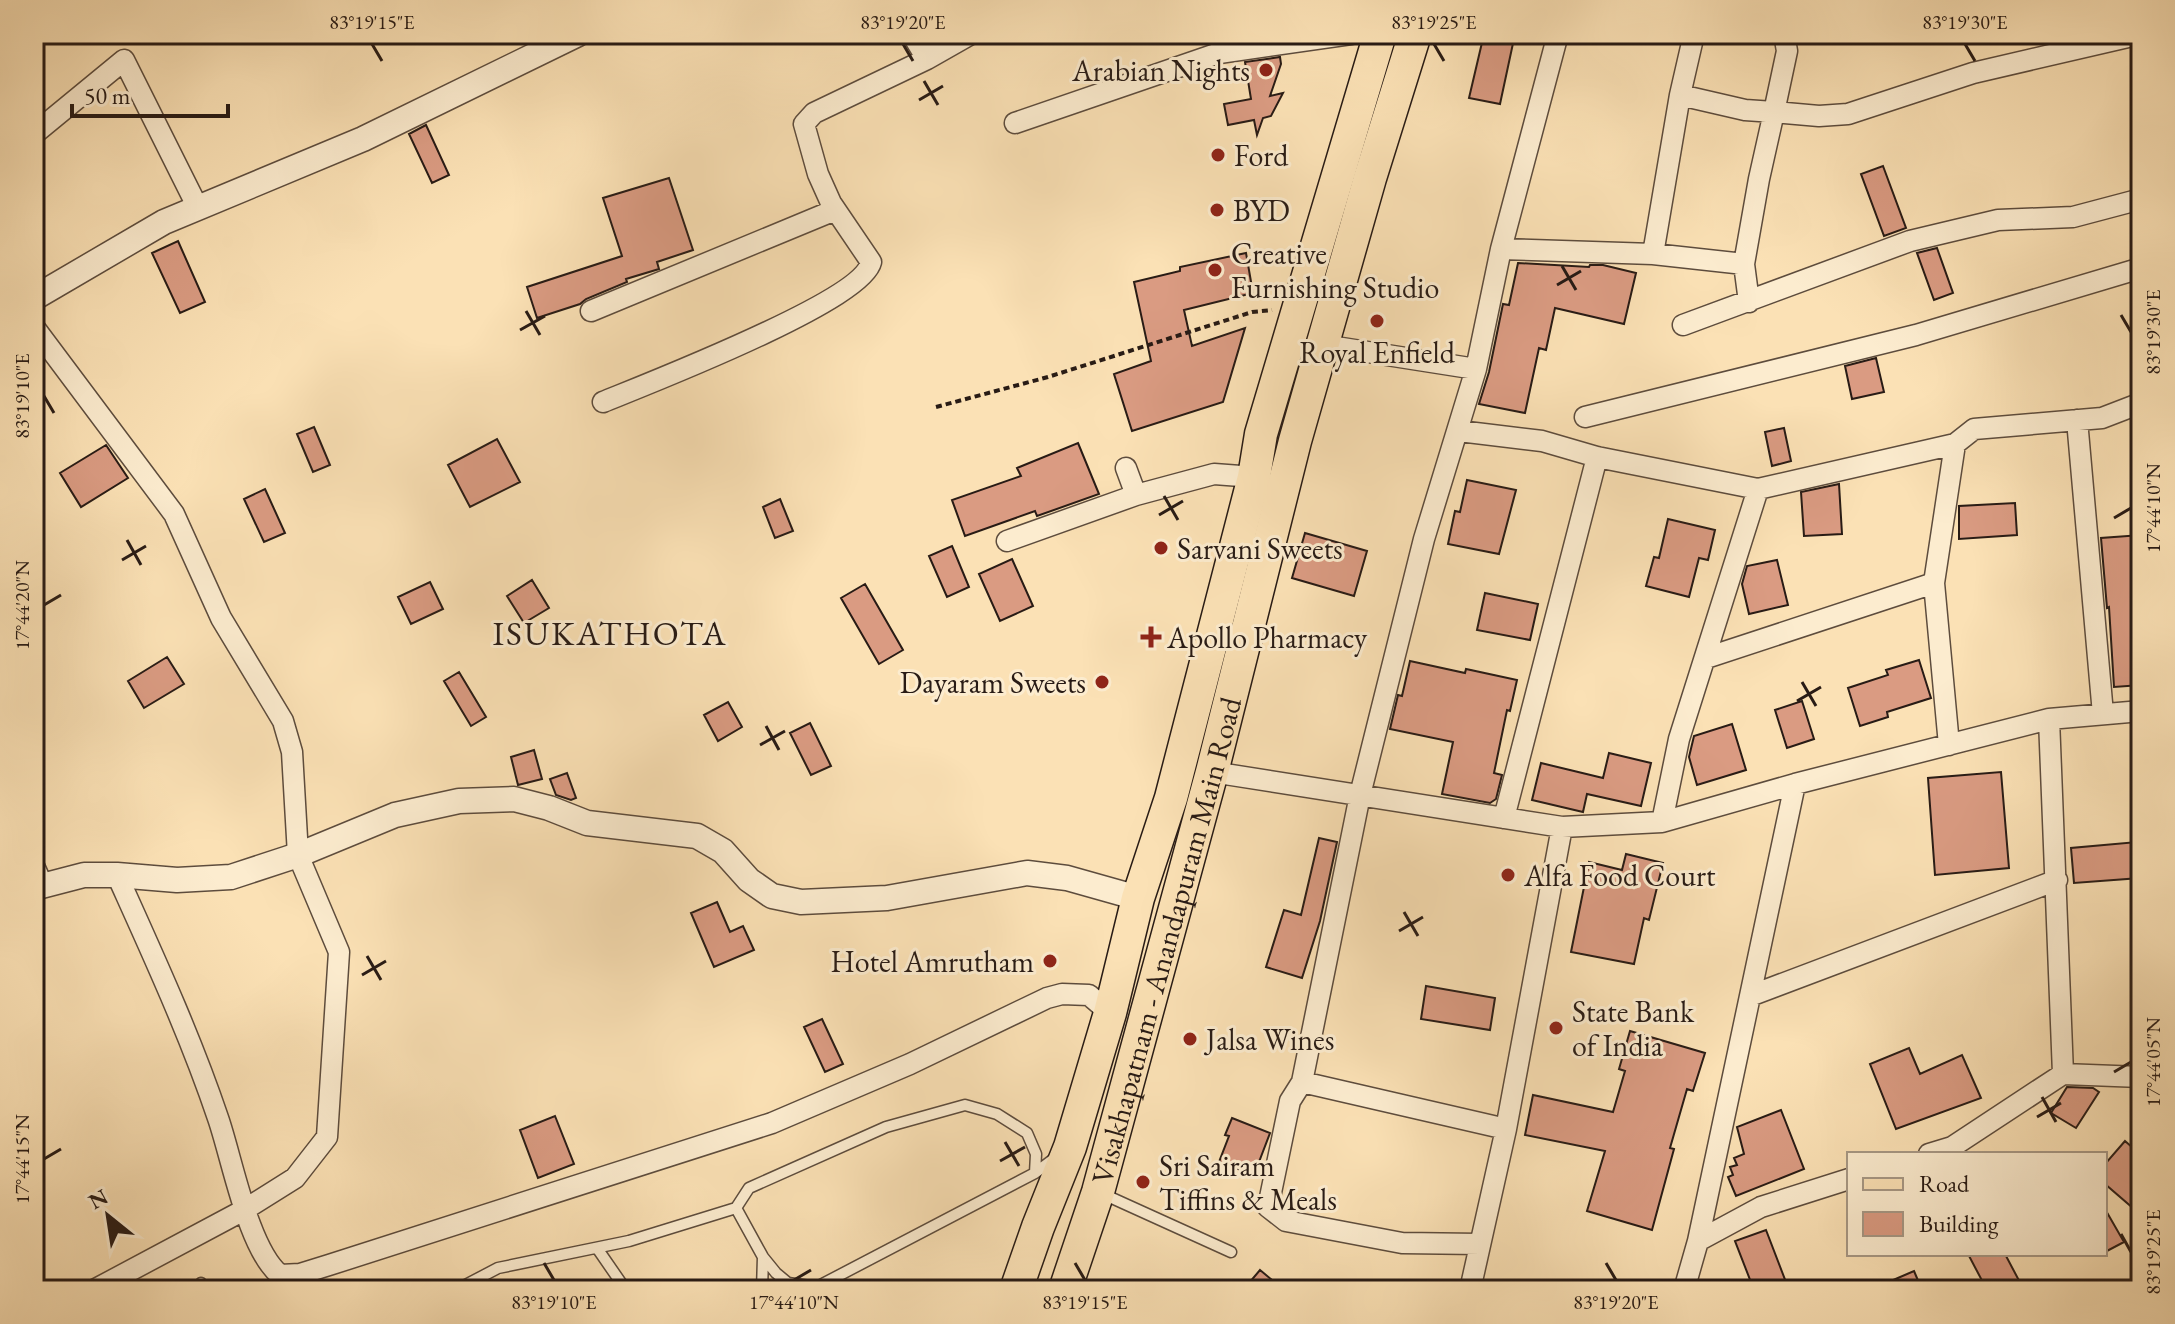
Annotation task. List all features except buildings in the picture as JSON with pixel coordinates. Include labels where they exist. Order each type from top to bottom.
[{"type":"main road","name":"Visakhapatnam - Anandapuram Main Road","points":[[1016,1290],[1070,1147],[1110,1013],[1138,898],[1171,798],[1254,477],[1261,434],[1380,34]]},
{"type":"main road","name":"Visakhapatnam - Anandapuram Main Road","points":[[1065,1290],[1098,1192],[1212,772],[1295,441],[1410,35]]},
{"type":"street","points":[[34,298],[164,222],[363,139],[578,34]]},
{"type":"street","points":[[912,34],[927,59]]},
{"type":"street","points":[[603,402],[781,325],[845,290],[863,276],[871,262],[835,210],[818,174],[804,124],[814,113],[927,59],[971,34]]},
{"type":"street","points":[[1015,123],[1219,53],[1351,34]]},
{"type":"street","points":[[1480,1244],[1402,1243],[1286,1221],[1268,1207],[1290,1101],[1302,1082],[1360,795],[1424,539],[1476,369],[1501,249],[1558,34]]},
{"type":"street","points":[[1653,254],[1680,95],[1694,34]]},
{"type":"street","points":[[1749,302],[1744,264],[1787,51],[1784,34]]},
{"type":"street","points":[[1680,95],[1745,110],[1819,116],[1848,114],[1973,73],[2141,34]]},
{"type":"street","points":[[34,134],[124,60],[198,208]]},
{"type":"street","points":[[1683,325],[1910,241],[1998,220],[2073,217],[2141,199]]},
{"type":"street","points":[[591,311],[835,210]]},
{"type":"street","points":[[1501,249],[1653,254],[1744,264]]},
{"type":"street","points":[[1585,417],[1916,335],[2141,268]]},
{"type":"street","points":[[34,327],[174,514],[221,618],[283,721],[292,752],[298,855],[339,952],[327,1137],[295,1178],[244,1210],[94,1290]]},
{"type":"street","points":[[1323,345],[1476,369]]},
{"type":"street","points":[[1459,431],[1542,441],[1597,457],[1758,489],[1955,444],[1974,429],[2102,418],[2141,403]]},
{"type":"street","points":[[2077,420],[2103,714]]},
{"type":"street","points":[[1949,745],[1934,583],[1955,444]]},
{"type":"street","points":[[1504,818],[1597,457]]},
{"type":"street","points":[[1126,468],[1136,495]]},
{"type":"street","points":[[1007,541],[1136,495],[1214,474],[1254,477]]},
{"type":"street","points":[[1662,822],[1679,739],[1758,489]]},
{"type":"street","points":[[1706,658],[1934,583]]},
{"type":"street","points":[[1212,772],[1562,827],[1662,822],[1795,784],[2049,719],[2141,711]]},
{"type":"street","points":[[2049,719],[2063,1074]]},
{"type":"street","points":[[1684,1290],[1698,1241],[1795,784]]},
{"type":"street","points":[[37,880],[84,875],[177,880],[231,877],[298,855],[395,815],[459,801],[514,799],[587,823],[697,836],[723,851],[749,880],[772,896],[801,902],[887,898],[1027,873],[1067,878],[1138,898]]},
{"type":"street","points":[[1470,1290],[1506,1129],[1562,827]]},
{"type":"street","points":[[117,875],[159,969],[218,1117],[244,1210],[272,1268],[280,1275],[300,1274],[772,1123],[910,1064],[1047,998],[1062,994],[1089,995],[1110,1013]]},
{"type":"street","points":[[1750,996],[2057,880]]},
{"type":"street","points":[[1936,1152],[1952,1147],[2063,1074],[2141,1077]]},
{"type":"street","points":[[1302,1082],[1506,1129]]},
{"type":"street","points":[[1698,1241],[1761,1207],[1847,1180]]},
{"type":"lane","points":[[456,1290],[498,1268],[629,1241],[736,1208],[749,1188],[886,1127],[965,1105],[997,1114],[1027,1133],[1036,1154],[1035,1173]]},
{"type":"lane","points":[[736,1208],[763,1257],[788,1283],[814,1288],[1035,1173],[1070,1147]]},
{"type":"lane","points":[[1098,1192],[1231,1252]]},
{"type":"lane","points":[[597,1248],[626,1290]]},
{"type":"lane","points":[[762,1290],[763,1257]]},
{"type":"path","points":[[936,407],[1048,377],[1252,312],[1299,308]]},
{"type":"place","name":"Arabian Nights","points":[[1266,70]]},
{"type":"place","name":"Ford","points":[[1218,155]]},
{"type":"place","name":"BYD","points":[[1217,210]]},
{"type":"place","name":"Creative Furnishing Studio","points":[[1215,270]]},
{"type":"place","name":"Royal Enfield","points":[[1377,321]]},
{"type":"place","name":"Sarvani Sweets","points":[[1161,548]]},
{"type":"place","name":"Apollo Pharmacy","points":[[1151,637]]},
{"type":"place","name":"Dayaram Sweets","points":[[1102,682]]},
{"type":"place","name":"Alfa Food Court","points":[[1508,875]]},
{"type":"place","name":"Hotel Amrutham","points":[[1050,961]]},
{"type":"place","name":"State Bank of India","points":[[1556,1028]]},
{"type":"place","name":"Jalsa Wines","points":[[1190,1039]]},
{"type":"place","name":"Sri Sairam Tiffins & Meals","points":[[1143,1182]]},
{"type":"district","name":"ISUKATHOTA","points":[[610,633]]}]
